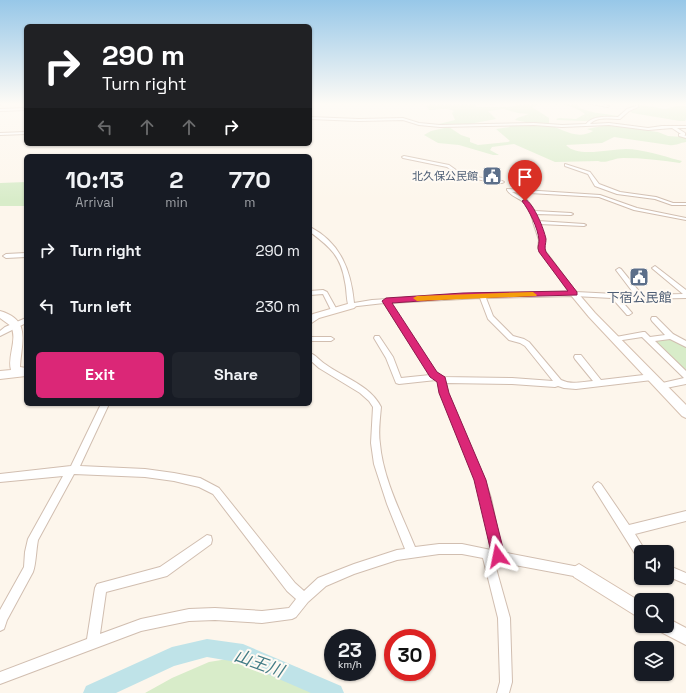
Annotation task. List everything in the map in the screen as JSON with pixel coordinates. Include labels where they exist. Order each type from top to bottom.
[{"type":"street","points":[[404,157],[448,166],[462,176],[502,182]]},
{"type":"street","points":[[566,165],[589,173],[598,185],[619,193],[656,198],[672,204],[686,204]]},
{"type":"street","points":[[498,177],[512,194],[525,201],[532,212],[542,240],[541,248],[543,252],[574,294],[592,315],[686,413]]},
{"type":"street","points":[[509,190],[600,196],[636,208],[686,219]]},
{"type":"street","points":[[532,212],[571,214]]},
{"type":"street","points":[[535,222],[558,221],[584,225]]},
{"type":"street","points":[[312,230],[334,249],[344,264],[349,284],[351,306]]},
{"type":"street","points":[[6,256],[24,255]]},
{"type":"street","points":[[655,268],[686,295]]},
{"type":"street","points":[[619,270],[640,297]]},
{"type":"street","points":[[312,293],[325,293],[334,310]]},
{"type":"street","points":[[312,319],[316,316],[334,310],[386,301],[482,296],[574,294],[640,297],[686,295]]},
{"type":"street","points":[[613,295],[629,313]]},
{"type":"street","points":[[482,296],[490,317],[511,338],[527,344],[558,382],[564,385],[576,386],[600,384],[652,377]]},
{"type":"street","points":[[386,301],[433,374],[440,379],[444,393],[480,480],[504,618],[506,682],[503,693]]},
{"type":"street","points":[[0,314],[21,322]]},
{"type":"street","points":[[654,319],[671,336],[686,344]]},
{"type":"street","points":[[0,334],[21,322]]},
{"type":"street","points":[[21,322],[15,368],[23,372]]},
{"type":"street","points":[[616,339],[643,334],[686,376]]},
{"type":"street","points":[[649,340],[671,336]]},
{"type":"street","points":[[378,338],[390,357],[400,382],[440,379],[555,384],[558,382]]},
{"type":"street","points":[[312,339],[331,339]]},
{"type":"street","points":[[578,357],[600,384]]},
{"type":"street","points":[[312,358],[322,366],[372,398],[377,408],[375,443],[378,464],[392,504],[412,552]]},
{"type":"street","points":[[0,375],[23,372]]},
{"type":"street","points":[[661,386],[686,380]]},
{"type":"street","points":[[0,625],[2,618],[29,568],[33,539],[73,470],[104,406]]},
{"type":"street","points":[[0,478],[73,470],[145,473],[174,476],[200,484],[216,491],[291,587],[304,598]]},
{"type":"street","points":[[598,487],[636,545]]},
{"type":"street","points":[[626,531],[686,516]]},
{"type":"street","points":[[93,642],[101,588],[163,572],[207,540]]},
{"type":"street","points":[[0,678],[141,625],[189,615],[215,614],[262,617],[292,613],[304,598],[322,582],[376,562],[412,552],[439,549],[462,549],[579,572],[634,607]]},
{"type":"street","points":[[674,573],[686,579]]},
{"type":"street","points":[[674,630],[686,637]]},
{"type":"green space","points":[[425,135],[462,135],[470,138],[470,142],[478,145],[510,141],[503,135],[666,135],[683,137],[686,139],[686,142],[671,145],[614,137],[602,143],[566,145],[571,149],[586,152],[626,149],[639,150],[682,161],[680,163],[637,158],[623,158],[604,162],[555,162],[514,144],[492,147],[490,150],[499,155],[493,155],[459,145],[438,143]]},
{"type":"green space","points":[[24,182],[24,206],[0,206],[0,183]]},
{"type":"green space","points":[[676,338],[686,347],[686,373],[653,341]]},
{"type":"green space","points":[[246,656],[299,668],[328,693],[145,693],[172,678],[209,662]]},
{"type":"waterway","name":"山王川","points":[[93,693],[172,657],[207,648],[243,654],[334,693]]},
{"type":"slow traffic","points":[[417,298],[533,295]]},
{"type":"place","name":"北久保公民館","points":[[492,176]]},
{"type":"place","name":"下宿公民館","points":[[639,277]]},
{"type":"route","points":[[498,556],[486,498],[444,393],[441,380],[433,374],[386,301],[463,296],[574,294],[543,252],[541,248],[542,240],[532,210],[525,201]]}]
